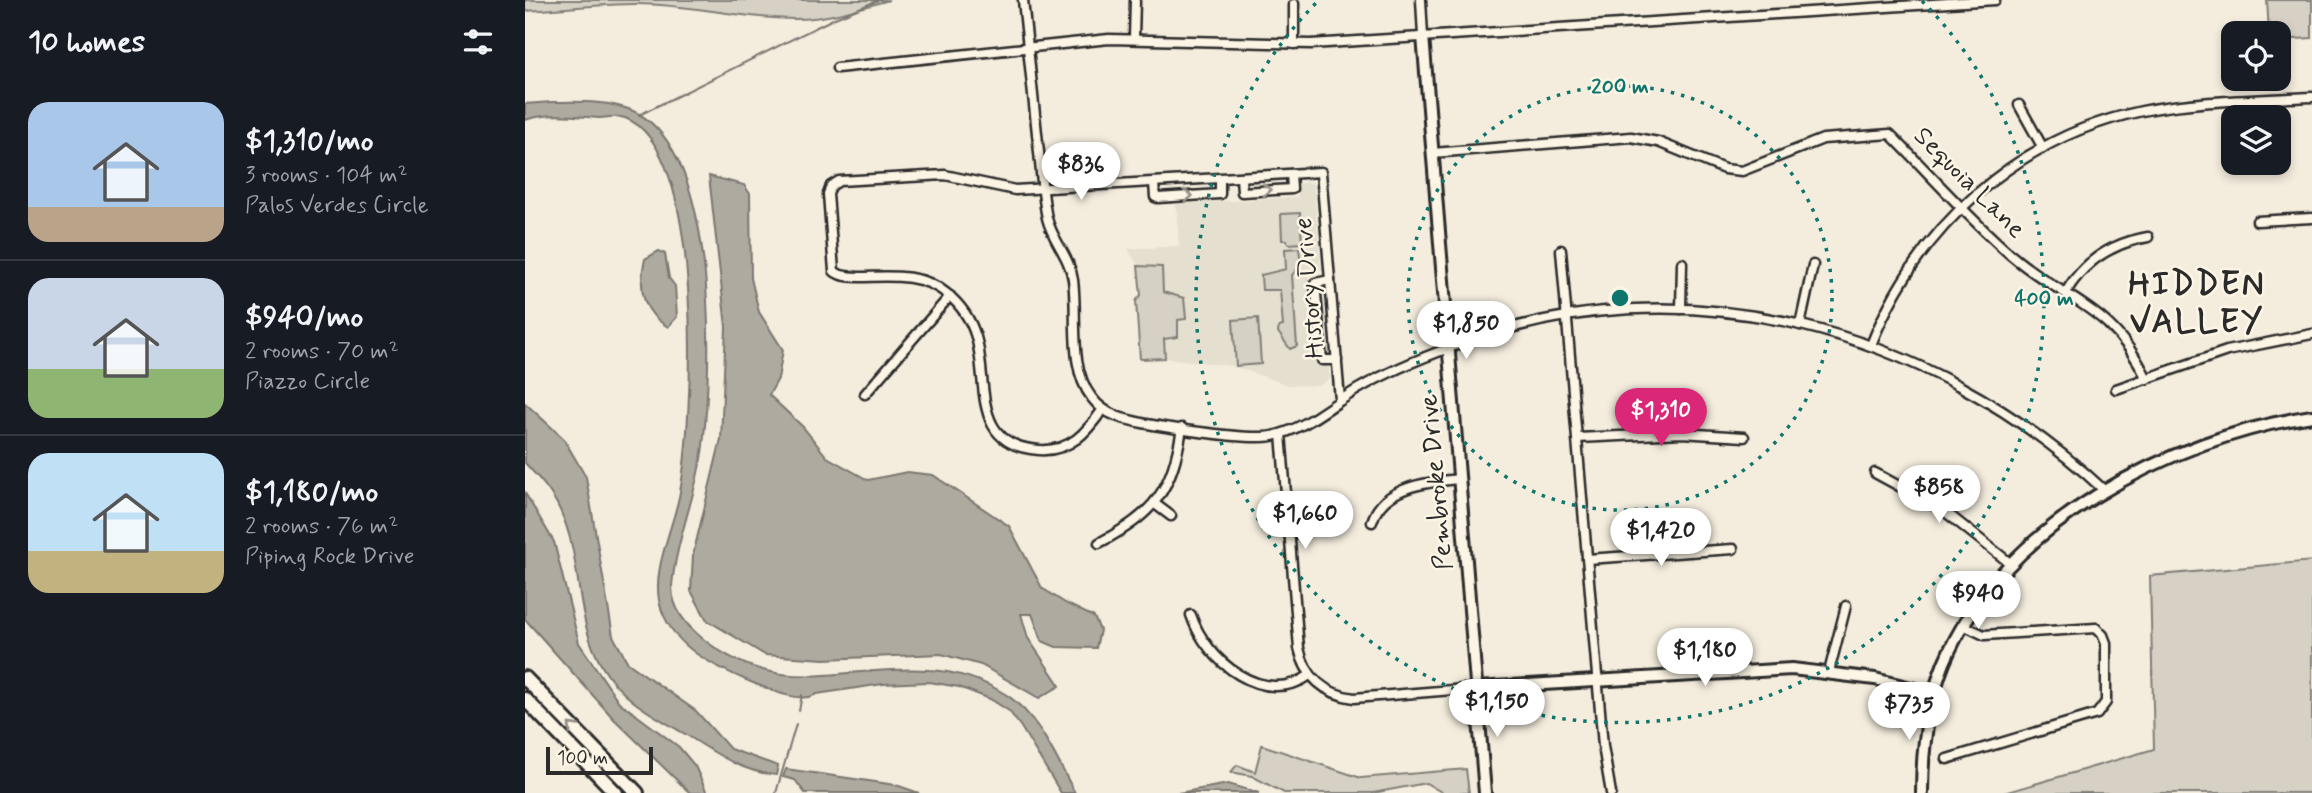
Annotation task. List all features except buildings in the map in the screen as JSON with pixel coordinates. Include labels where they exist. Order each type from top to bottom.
[{"type":"main road","points":[[525,678],[637,793]]},
{"type":"main road","points":[[525,699],[616,793]]},
{"type":"street","points":[[1023,0],[1043,190],[1051,230],[1072,274],[1081,376],[1089,395],[1103,410],[1122,418],[1246,438],[1281,434],[1379,377],[1501,330],[1568,315],[1615,310],[1681,309],[1736,313],[1800,325],[1871,345],[1936,372],[1994,404],[2046,440],[2105,491]]},
{"type":"street","points":[[1134,38],[1135,0]]},
{"type":"street","name":"Pembroke Drive","points":[[1421,0],[1485,793]]},
{"type":"street","points":[[837,68],[1134,38],[1294,44],[1865,4],[1995,0]]},
{"type":"street","points":[[1294,4],[1294,44]]},
{"type":"street","points":[[1871,345],[1910,268],[1962,207],[2004,172],[2043,148],[2091,126],[2140,112],[2195,104],[2312,97]]},
{"type":"street","points":[[2019,104],[2043,148]]},
{"type":"street","name":"Sequoia Lane","points":[[1433,153],[1632,138],[1658,142],[1724,169],[1742,171],[1816,141],[1890,134],[2015,257],[2110,324],[2132,351],[2147,379]]},
{"type":"street","name":"History Drive","points":[[1291,174],[1321,172],[1340,400]]},
{"type":"street","points":[[1103,410],[1082,436],[1064,447],[1033,450],[1005,437],[991,421],[983,405],[978,349],[972,327],[950,296],[934,284],[906,275],[846,278],[837,274],[832,267],[829,184],[839,181],[944,175],[1005,189],[1043,190],[1220,178],[1291,174],[1292,189],[1242,192],[1241,177]]},
{"type":"street","points":[[1154,183],[1155,197],[1158,198],[1220,194],[1220,178]]},
{"type":"street","points":[[2257,221],[2312,218]]},
{"type":"street","points":[[2066,292],[2077,275],[2098,256],[2120,244],[2148,237]]},
{"type":"street","points":[[1561,250],[1603,746],[1611,793]]},
{"type":"street","points":[[1681,309],[1682,263]]},
{"type":"street","points":[[1800,325],[1813,265]]},
{"type":"street","points":[[1330,280],[1315,283],[1322,360],[1337,360]]},
{"type":"street","points":[[865,394],[950,296]]},
{"type":"street","points":[[2116,389],[2227,351],[2312,334]]},
{"type":"street","points":[[1922,793],[1923,754],[1944,664],[1963,625],[1986,592],[2011,564],[2057,524],[2105,491],[2146,468],[2203,443],[2261,426],[2312,416]]},
{"type":"street","points":[[1099,543],[1128,528],[1155,504],[1173,471],[1182,428]]},
{"type":"street","points":[[1578,438],[1682,433],[1744,437]]},
{"type":"street","points":[[1281,434],[1299,648],[1310,675],[1334,694],[1354,698],[1763,668],[1829,672],[1875,679],[1935,694]]},
{"type":"street","points":[[1875,472],[1943,510],[2011,564]]},
{"type":"street","points":[[1372,522],[1379,505],[1407,489],[1459,479]]},
{"type":"street","points":[[1155,504],[1171,516]]},
{"type":"street","points":[[1587,559],[1733,549]]},
{"type":"street","points":[[1829,672],[1846,606]]},
{"type":"street","points":[[1191,615],[1208,649],[1235,672],[1282,688],[1297,684],[1310,675]]},
{"type":"street","points":[[1947,759],[2097,714],[2106,702],[2106,643],[2096,628],[1984,635],[1963,625]]},
{"type":"shaded area","points":[[525,0],[889,0],[831,15],[795,19],[637,4],[525,11]]},
{"type":"shaded area","points":[[2267,0],[2312,0],[2312,38],[2291,39],[2291,21],[2268,21]]},
{"type":"shaded area","points":[[592,102],[622,107],[631,110],[660,132],[681,167],[695,212],[704,262],[708,365],[703,446],[672,586],[674,602],[686,622],[703,639],[732,658],[760,669],[813,675],[898,669],[929,670],[959,674],[987,684],[1017,703],[1037,725],[1075,793],[1061,793],[1009,711],[990,699],[959,687],[929,682],[883,684],[810,697],[781,694],[721,668],[697,654],[676,635],[662,611],[658,582],[663,552],[677,506],[685,457],[690,350],[682,231],[670,179],[651,140],[625,118],[552,115],[525,120],[525,104]]},
{"type":"shaded area","points":[[709,176],[744,185],[750,194],[751,278],[759,312],[783,350],[778,379],[769,395],[803,427],[827,457],[868,480],[907,472],[933,475],[1009,526],[1042,588],[1094,617],[1100,630],[1096,648],[1056,647],[1042,641],[1032,614],[1021,614],[1028,638],[1060,686],[1039,698],[981,665],[941,654],[824,659],[765,655],[707,620],[691,591],[693,555],[721,439],[726,327]]},
{"type":"shaded area","points":[[1299,184],[1313,184],[1321,269],[1308,277],[1315,363],[1328,365],[1330,378],[1319,386],[1288,385],[1232,366],[1165,358],[1140,359],[1136,301],[1141,295],[1138,266],[1128,249],[1179,246],[1176,204],[1297,197]]},
{"type":"shaded area","points":[[1300,213],[1302,243],[1288,244],[1287,240],[1282,240],[1281,214]]},
{"type":"shaded area","points":[[1299,248],[1301,265],[1292,275],[1297,346],[1290,349],[1278,332],[1279,327],[1283,326],[1280,290],[1262,290],[1261,275],[1286,269],[1285,249]]},
{"type":"shaded area","points":[[659,251],[665,254],[669,278],[675,286],[677,317],[668,327],[652,314],[642,289],[645,259]]},
{"type":"shaded area","points":[[1138,266],[1162,267],[1163,292],[1184,298],[1186,319],[1178,320],[1178,337],[1164,339],[1165,358],[1140,359],[1136,301],[1141,295]]},
{"type":"shaded area","points":[[1258,318],[1261,364],[1236,366],[1233,320]]},
{"type":"shaded area","points":[[525,403],[563,438],[586,477],[613,636],[628,663],[696,711],[730,749],[778,766],[776,775],[751,770],[728,760],[651,714],[629,698],[603,668],[587,630],[568,529],[553,497],[525,463]]},
{"type":"shaded area","points":[[525,493],[554,542],[579,643],[619,702],[679,747],[695,766],[707,793],[690,793],[613,718],[525,619]]},
{"type":"shaded area","points":[[2312,561],[2312,793],[2004,793],[2154,749],[2150,576]]},
{"type":"shaded area","points":[[1262,745],[1361,778],[1466,769],[1469,793],[1443,793],[1426,783],[1373,793],[1284,793],[1252,776],[1231,772],[1237,765],[1255,772]]},
{"type":"shaded area","points":[[786,769],[896,785],[919,793],[805,793],[795,780],[783,777]]},
{"type":"shaded area","points":[[1228,784],[1259,793],[1178,793]]},
{"type":"waterway","points":[[639,115],[835,18],[879,0]]},
{"type":"waterway","points":[[799,711],[802,695]]},
{"type":"waterway","points":[[776,793],[796,724]]},
{"type":"district","name":"HIDDEN VALLEY","points":[[2197,304]]}]
